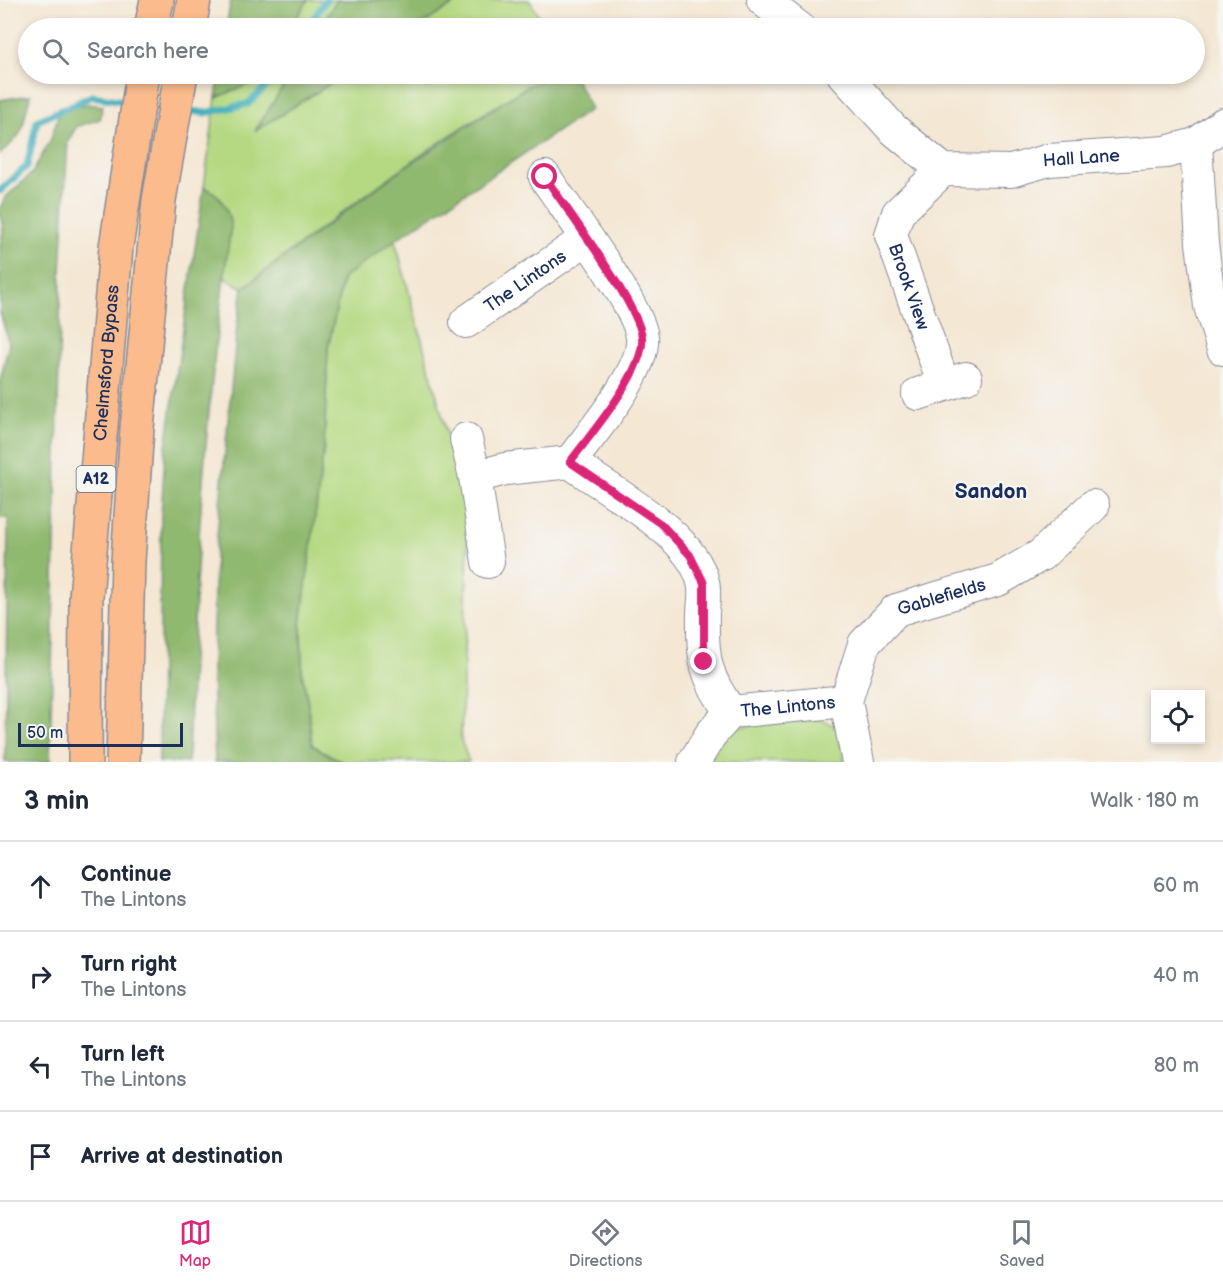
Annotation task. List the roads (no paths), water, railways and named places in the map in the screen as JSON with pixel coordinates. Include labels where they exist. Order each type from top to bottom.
[{"type":"highway","points":[[153,18],[157,0]]},
{"type":"highway","points":[[191,18],[194,0]]},
{"type":"highway","name":"Chelmsford Bypass","points":[[85,762],[86,597],[116,247],[141,84]]},
{"type":"highway","name":"Chelmsford Bypass","points":[[123,762],[128,561],[136,428],[159,200],[179,84]]},
{"type":"street","points":[[763,0],[786,18]]},
{"type":"street","points":[[852,84],[893,129],[944,170]]},
{"type":"street","points":[[1223,124],[1196,144],[1202,243],[1223,349]]},
{"type":"street","name":"Hall Lane","points":[[944,170],[1011,171],[1049,160],[1166,152],[1196,144]]},
{"type":"street","name":"Brook View","points":[[943,386],[891,235],[898,213],[944,170]]},
{"type":"street","name":"The Lintons","points":[[545,177],[630,306],[642,338],[634,370],[570,462],[661,524],[690,555],[704,583],[704,662],[714,690],[731,712]]},
{"type":"street","name":"The Lintons","points":[[466,322],[586,240]]},
{"type":"street","points":[[466,439],[476,477],[488,562]]},
{"type":"street","points":[[476,477],[505,469],[570,462]]},
{"type":"street","name":"Gablefields","points":[[858,762],[846,702],[864,644],[896,610],[982,599],[998,580],[1041,555],[1093,506]]},
{"type":"street","name":"The Lintons","points":[[694,762],[711,734],[731,712],[846,702]]},
{"type":"waterway","points":[[314,18],[326,0]]},
{"type":"waterway","points":[[184,110],[205,113],[248,104],[269,84]]},
{"type":"waterway","points":[[0,191],[27,166],[37,121],[92,96],[129,102]]},
{"type":"district","name":"Sandon","points":[[991,491]]}]
